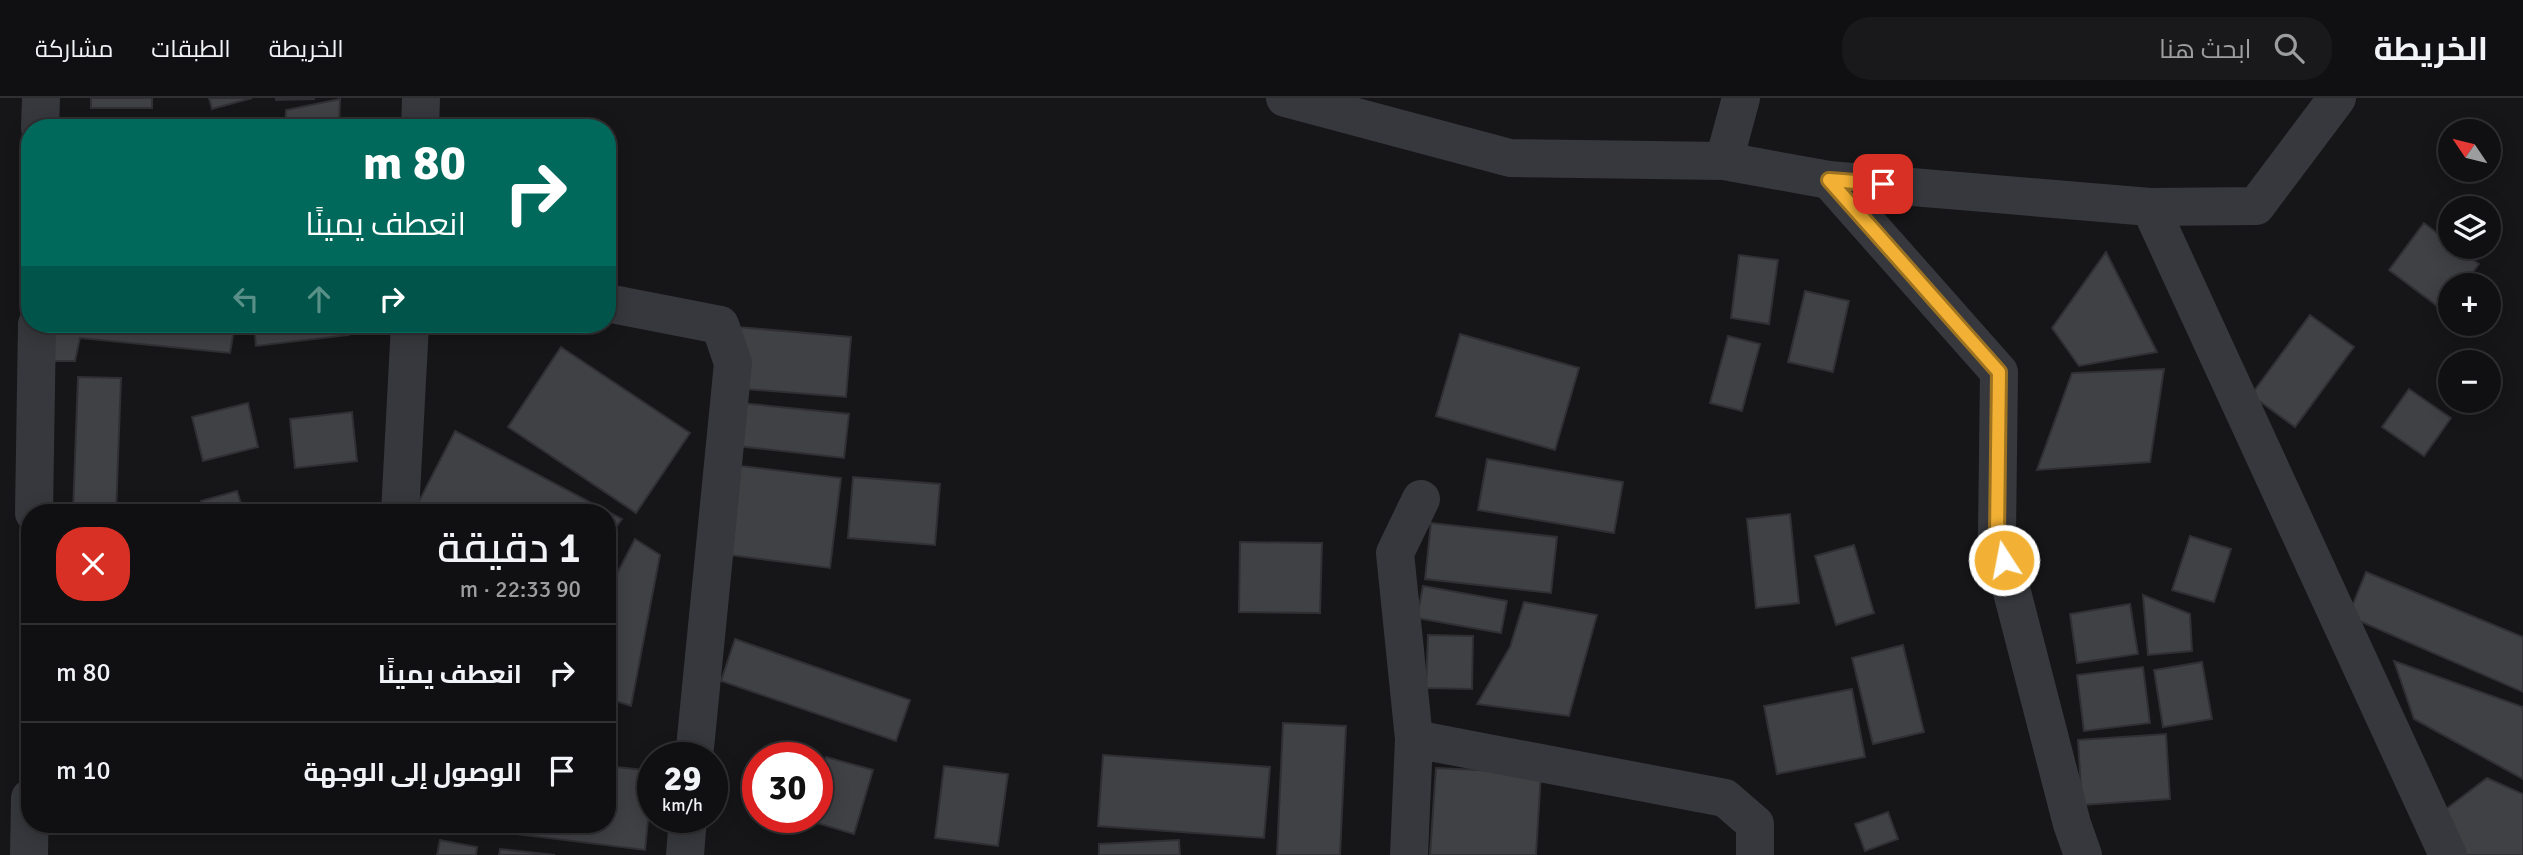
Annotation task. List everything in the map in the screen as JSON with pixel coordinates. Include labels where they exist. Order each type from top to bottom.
[{"type":"street","points":[[40,119],[41,98]]},
{"type":"street","points":[[420,119],[421,98]]},
{"type":"street","points":[[1285,98],[1510,158],[1724,161],[1829,180],[2150,207],[2256,206],[2337,98]]},
{"type":"street","points":[[1724,161],[1741,98]]},
{"type":"street","points":[[1829,180],[1999,372],[1997,534],[2071,824],[2083,855]]},
{"type":"street","points":[[2150,207],[2448,855]]},
{"type":"street","points":[[616,305],[720,325],[733,363],[696,742]]},
{"type":"street","points":[[34,504],[37,333]]},
{"type":"street","points":[[400,504],[410,333]]},
{"type":"street","points":[[1409,855],[1414,739],[1395,553],[1421,499]]},
{"type":"street","points":[[1414,739],[1725,798],[1755,824],[1755,855]]},
{"type":"street","points":[[29,833],[29,855]]},
{"type":"street","points":[[685,855],[687,833]]},
{"type":"building","points":[[91,98],[152,98],[152,108],[91,108]]},
{"type":"building","points":[[209,98],[252,98],[212,109]]},
{"type":"building","points":[[314,98],[314,99],[276,100]]},
{"type":"building","points":[[340,99],[339,119],[286,119],[286,110]]},
{"type":"building","points":[[2424,223],[2438,234],[2438,259],[2472,259],[2479,264],[2472,273],[2438,273],[2438,307],[2389,270]]},
{"type":"building","points":[[2106,252],[2157,352],[2079,366],[2052,328]]},
{"type":"building","points":[[1739,255],[1778,260],[1769,324],[1731,318]]},
{"type":"building","points":[[1805,291],[1849,301],[1833,372],[1788,362]]},
{"type":"building","points":[[2310,315],[2354,347],[2295,427],[2251,395]]},
{"type":"building","points":[[738,327],[851,337],[846,397],[732,388]]},
{"type":"building","points":[[45,333],[233,333],[230,353],[80,338],[75,361],[43,361]]},
{"type":"building","points":[[255,333],[349,335],[256,346]]},
{"type":"building","points":[[1460,334],[1579,368],[1555,450],[1436,416]]},
{"type":"building","points":[[1728,336],[1760,344],[1742,411],[1710,403]]},
{"type":"building","points":[[561,347],[690,433],[636,513],[508,427]]},
{"type":"building","points":[[2164,369],[2150,462],[2037,470],[2072,373]]},
{"type":"building","points":[[78,377],[121,378],[116,504],[73,504]]},
{"type":"building","points":[[2409,389],[2438,409],[2438,413],[2451,418],[2424,456],[2382,427]]},
{"type":"building","points":[[248,403],[258,447],[203,461],[192,417]]},
{"type":"building","points":[[741,403],[849,414],[844,458],[737,446]]},
{"type":"building","points":[[352,412],[357,461],[295,468],[290,419]]},
{"type":"building","points":[[455,431],[594,504],[418,504]]},
{"type":"building","points":[[1487,459],[1623,482],[1614,533],[1478,510]]},
{"type":"building","points":[[733,465],[841,478],[830,568],[722,554]]},
{"type":"building","points":[[853,477],[940,484],[935,545],[848,538]]},
{"type":"building","points":[[237,491],[241,504],[202,504],[201,501]]},
{"type":"building","points":[[1790,514],[1799,603],[1756,608],[1747,519]]},
{"type":"building","points":[[616,516],[622,519],[616,527]]},
{"type":"building","points":[[1431,523],[1557,537],[1551,593],[1425,579]]},
{"type":"building","points":[[2190,536],[2231,549],[2214,602],[2172,590]]},
{"type":"building","points":[[635,539],[660,555],[631,706],[616,701],[616,575]]},
{"type":"building","points":[[1240,542],[1322,543],[1320,613],[1239,612]]},
{"type":"building","points":[[1854,545],[1874,613],[1836,625],[1815,556]]},
{"type":"building","points":[[2366,572],[2523,637],[2523,692],[2348,616]]},
{"type":"building","points":[[1423,586],[1507,601],[1501,633],[1417,618]]},
{"type":"building","points":[[2143,595],[2190,614],[2192,651],[2148,655]]},
{"type":"building","points":[[1524,602],[1597,615],[1569,716],[1477,704],[1510,647]]},
{"type":"building","points":[[2130,604],[2138,654],[2077,663],[2070,614]]},
{"type":"building","points":[[1428,635],[1473,636],[1472,689],[1426,688]]},
{"type":"building","points":[[735,639],[910,700],[896,741],[721,681]]},
{"type":"building","points":[[1903,645],[1924,732],[1873,744],[1852,658]]},
{"type":"building","points":[[2394,661],[2523,707],[2523,779],[2414,719]]},
{"type":"building","points":[[2202,662],[2212,719],[2163,727],[2154,670]]},
{"type":"building","points":[[2143,667],[2150,723],[2084,731],[2077,675]]},
{"type":"building","points":[[1852,689],[1865,757],[1777,774],[1764,706]]},
{"type":"building","points":[[1283,723],[1346,726],[1340,855],[1277,855]]},
{"type":"building","points":[[2166,734],[2170,799],[2082,805],[2078,740]]},
{"type":"building","points":[[1103,755],[1270,767],[1264,838],[1098,826]]},
{"type":"building","points":[[833,759],[873,770],[854,834],[833,828]]},
{"type":"building","points":[[944,766],[1008,774],[998,846],[935,838]]},
{"type":"building","points":[[616,767],[637,769],[637,833],[647,833],[645,850],[508,833],[616,833]]},
{"type":"building","points":[[1436,768],[1541,773],[1536,855],[1430,855]]},
{"type":"building","points":[[2487,778],[2523,794],[2523,855],[2463,855],[2442,812]]},
{"type":"building","points":[[1888,812],[1898,839],[1865,851],[1855,824]]},
{"type":"building","points":[[440,840],[477,847],[476,855],[437,855]]},
{"type":"building","points":[[1179,840],[1180,855],[1099,855],[1099,844]]},
{"type":"building","points":[[500,849],[555,855],[499,855]]},
{"type":"route","points":[[1883,184],[1829,180],[1999,372],[1997,534],[2004,560]]}]
